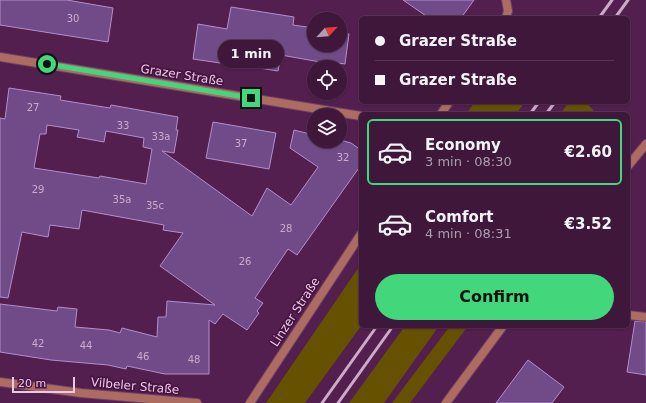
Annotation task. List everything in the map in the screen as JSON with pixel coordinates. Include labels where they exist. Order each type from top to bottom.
[{"type":"street","points":[[506,0],[508,11],[506,16]]},
{"type":"street","name":"Grazer Straße","points":[[0,57],[359,116]]},
{"type":"street","points":[[630,164],[646,144]]},
{"type":"street","name":"Linzer Straße","points":[[250,403],[359,237]]},
{"type":"street","points":[[630,314],[646,317]]},
{"type":"street","points":[[446,403],[502,328]]},
{"type":"street","name":"Vilbeler Straße","points":[[0,382],[81,393],[197,403]]},
{"type":"shaded area","points":[[474,104],[524,104],[518,112],[468,112]]},
{"type":"shaded area","points":[[568,104],[588,104],[593,110],[593,112],[562,112]]},
{"type":"shaded area","points":[[359,267],[360,328],[305,403],[266,403]]},
{"type":"shaded area","points":[[404,328],[438,328],[384,403],[349,403]]},
{"type":"shaded area","points":[[448,328],[466,328],[410,403],[392,403]]},
{"type":"building","points":[[0,0],[67,0],[113,8],[108,42],[0,25]]},
{"type":"building","points":[[403,0],[474,0],[462,16],[426,16]]},
{"type":"building","points":[[231,7],[294,17],[293,25],[307,27],[307,52],[347,52],[346,60],[309,60],[281,55],[278,71],[193,59],[198,24],[227,29]]},
{"type":"building","points":[[347,34],[349,34],[347,49]]},
{"type":"building","points":[[9,88],[61,96],[60,100],[110,108],[111,105],[178,117],[176,130],[178,130],[174,153],[162,151],[252,216],[267,188],[291,205],[318,167],[290,148],[294,130],[307,133],[307,148],[347,148],[347,142],[359,149],[359,168],[297,255],[288,249],[255,298],[263,303],[257,311],[259,313],[247,330],[223,314],[215,324],[209,320],[209,374],[165,374],[127,366],[126,369],[108,365],[51,360],[0,352],[0,304],[57,311],[58,307],[77,309],[75,327],[109,330],[120,333],[122,328],[157,337],[158,317],[166,317],[167,301],[215,305],[160,266],[183,233],[163,230],[164,225],[82,210],[79,229],[50,225],[48,237],[22,232],[8,298],[0,297],[0,118],[5,119]],"holes":[[[47,125],[79,130],[77,137],[104,142],[106,131],[144,138],[143,147],[152,149],[146,184],[100,176],[99,178],[34,168],[40,134],[46,134]]]},
{"type":"building","points":[[213,122],[276,133],[269,169],[206,158]]},
{"type":"building","points":[[635,321],[646,322],[646,375],[627,372]]},
{"type":"building","points":[[528,360],[564,387],[552,403],[496,403]]},
{"type":"railway","points":[[600,16],[612,0]]},
{"type":"railway","points":[[616,16],[628,0]]},
{"type":"railway","points":[[532,112],[538,104]]},
{"type":"railway","points":[[548,112],[554,104]]},
{"type":"railway","points":[[322,403],[376,328]]},
{"type":"railway","points":[[338,403],[392,328]]},
{"type":"route","points":[[47,64],[251,98]]}]
